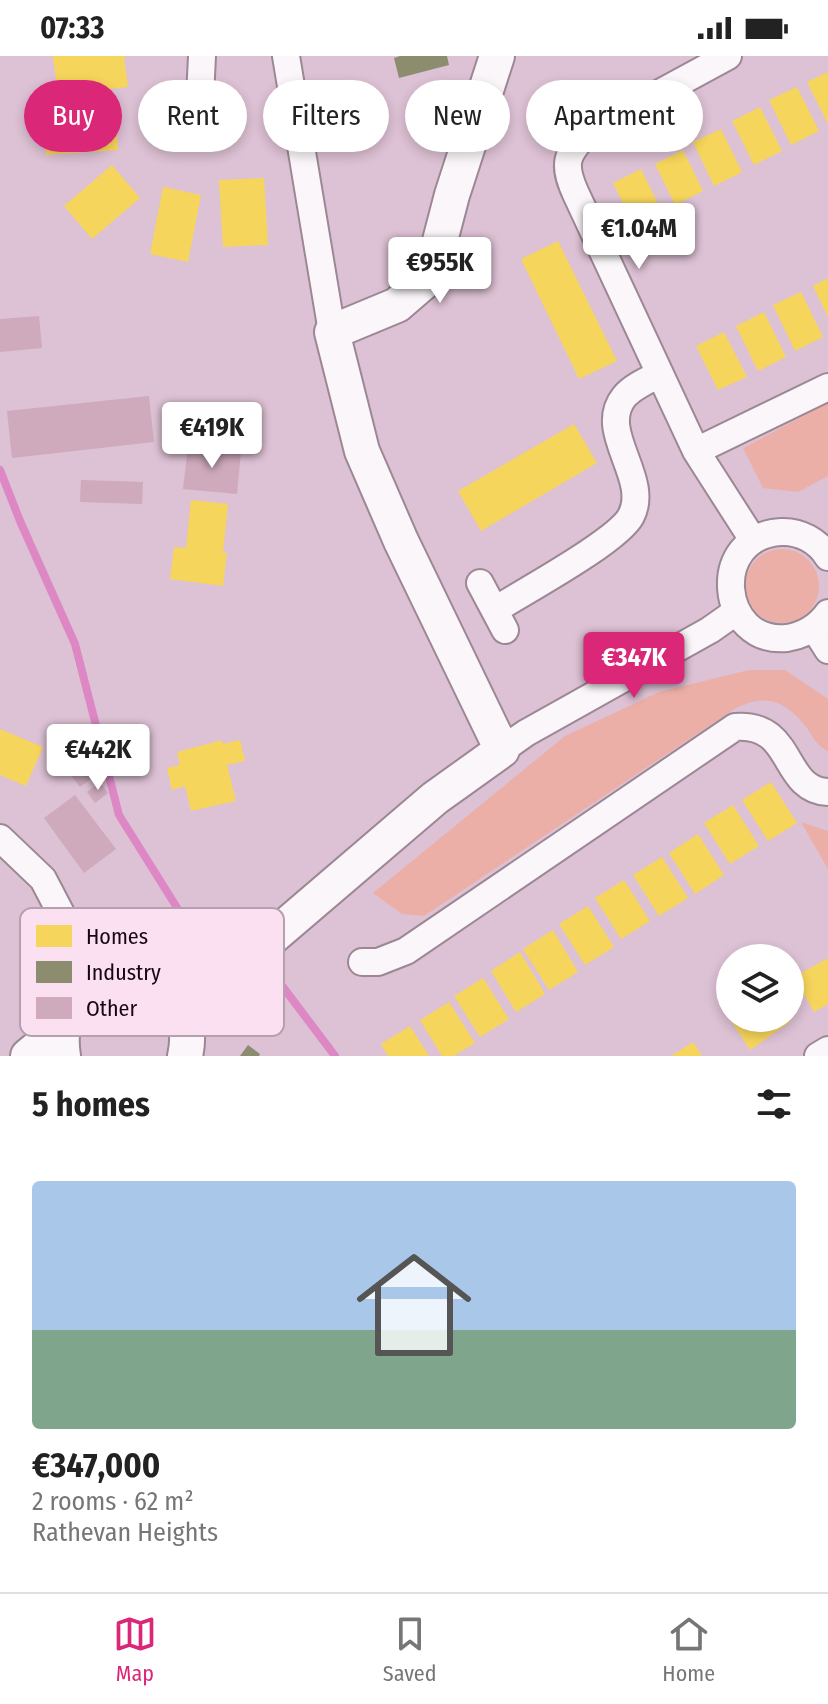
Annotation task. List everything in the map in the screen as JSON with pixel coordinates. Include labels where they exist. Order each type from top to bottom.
[{"type":"street","points":[[201,80],[202,56]]},
{"type":"street","points":[[286,56],[332,332],[362,451],[401,541],[502,750]]},
{"type":"street","points":[[332,332],[397,305],[426,280],[435,260],[452,195],[497,56]]},
{"type":"street","points":[[728,56],[588,132],[570,150],[568,171],[696,451],[753,540]]},
{"type":"street","points":[[480,583],[500,620],[617,535],[632,515],[635,498],[615,417],[624,397],[660,374]]},
{"type":"street","points":[[696,451],[828,387]]},
{"type":"street","points":[[823,630],[782,638],[751,628],[732,601],[729,584],[732,567],[741,552],[753,540],[768,534],[783,531],[799,534],[827,553]]},
{"type":"street","points":[[284,927],[424,807],[502,750],[539,725],[710,630],[737,611]]},
{"type":"street","points":[[362,962],[378,962],[406,951],[735,727],[756,726],[767,732],[809,787],[828,792]]},
{"type":"street","points":[[0,838],[43,879],[58,908]]},
{"type":"street","points":[[28,1056],[63,1042]]},
{"type":"street","points":[[818,1056],[828,1050]]},
{"type":"shaded area","points":[[828,403],[828,476],[798,492],[763,488],[743,448]]},
{"type":"shaded area","points":[[782,549],[796,552],[808,560],[816,572],[819,586],[816,600],[808,612],[796,620],[782,623],[768,620],[756,612],[748,600],[745,586],[748,572],[756,560],[768,552]]},
{"type":"shaded area","points":[[749,670],[785,670],[828,699],[828,751],[783,706],[767,701],[747,703],[424,916],[402,914],[373,893],[565,736],[659,692]]},
{"type":"shaded area","points":[[801,822],[828,831],[828,869]]},
{"type":"building: Homes","points":[[53,56],[124,56],[128,87],[122,88],[122,80],[56,80]]},
{"type":"building: Homes","points":[[828,72],[828,124],[807,82]]},
{"type":"building: Homes","points":[[797,87],[819,131],[791,145],[769,100]]},
{"type":"building: Homes","points":[[760,107],[782,151],[754,165],[732,121]]},
{"type":"building: Homes","points":[[721,129],[742,172],[714,186],[698,152],[703,152],[703,137]]},
{"type":"building: Homes","points":[[46,152],[89,152],[46,155]]},
{"type":"building: Homes","points":[[684,152],[703,191],[675,205],[655,164]]},
{"type":"building: Homes","points":[[112,165],[140,198],[92,239],[64,206]]},
{"type":"building: Homes","points":[[641,169],[663,214],[635,227],[613,183]]},
{"type":"building: Homes","points":[[264,178],[268,245],[223,247],[219,180]]},
{"type":"building: Homes","points":[[163,187],[201,195],[188,262],[150,254]]},
{"type":"building: Homes","points":[[558,241],[617,361],[579,379],[521,259]]},
{"type":"building: Homes","points":[[828,278],[828,317],[813,286]]},
{"type":"building: Homes","points":[[801,292],[823,337],[795,351],[773,305]]},
{"type":"building: Homes","points":[[764,312],[786,357],[758,371],[736,326]]},
{"type":"building: Homes","points":[[724,332],[747,377],[718,390],[696,346]]},
{"type":"building: Homes","points":[[574,424],[597,463],[481,531],[458,491]]},
{"type":"building: Homes","points":[[191,500],[228,504],[223,586],[170,579],[174,547],[186,548]]},
{"type":"building: Homes","points":[[0,729],[43,747],[26,786],[0,775]]},
{"type":"building: Homes","points":[[222,740],[223,744],[240,740],[245,761],[227,765],[236,801],[191,811],[185,786],[172,790],[167,768],[180,765],[177,752]]},
{"type":"building: Homes","points":[[771,782],[797,823],[768,841],[742,800]]},
{"type":"building: Homes","points":[[733,805],[759,846],[730,864],[704,823]]},
{"type":"building: Homes","points":[[698,834],[724,875],[695,894],[669,853]]},
{"type":"building: Homes","points":[[662,857],[688,898],[659,916],[633,875]]},
{"type":"building: Homes","points":[[624,880],[650,921],[621,939],[595,898]]},
{"type":"building: Homes","points":[[588,906],[614,947],[585,965],[559,924]]},
{"type":"building: Homes","points":[[553,930],[578,972],[549,990],[523,949]]},
{"type":"building: Homes","points":[[520,952],[545,994],[516,1012],[491,971]]},
{"type":"building: Homes","points":[[828,958],[828,1004],[814,1012],[804,994],[804,971]]},
{"type":"building: Homes","points":[[483,978],[509,1019],[480,1037],[454,996]]},
{"type":"building: Homes","points":[[449,1002],[475,1043],[454,1056],[442,1056],[420,1020]]},
{"type":"building: Homes","points":[[410,1026],[429,1056],[388,1056],[381,1044]]},
{"type":"building: Homes","points":[[738,1032],[776,1032],[750,1050]]},
{"type":"building: Homes","points":[[693,1042],[702,1056],[671,1056]]},
{"type":"building: Industry","points":[[447,56],[449,65],[399,78],[394,58]]},
{"type":"building: Industry","points":[[248,1045],[260,1054],[259,1056],[240,1056]]},
{"type":"building: Other","points":[[39,316],[42,348],[0,352],[0,319]]},
{"type":"building: Other","points":[[149,396],[154,442],[12,458],[7,411]]},
{"type":"building: Other","points":[[188,446],[241,452],[237,494],[183,489]]},
{"type":"building: Other","points":[[81,480],[143,482],[142,504],[80,502]]},
{"type":"building: Other","points":[[90,753],[103,770],[80,787],[67,770]]},
{"type":"building: Other","points":[[100,782],[108,793],[95,803],[87,792]]},
{"type":"building: Other","points":[[75,795],[116,849],[84,873],[44,818]]},
{"type":"waterway","points":[[0,470],[75,644],[119,815],[177,908]]},
{"type":"waterway","points":[[284,988],[335,1056]]}]
